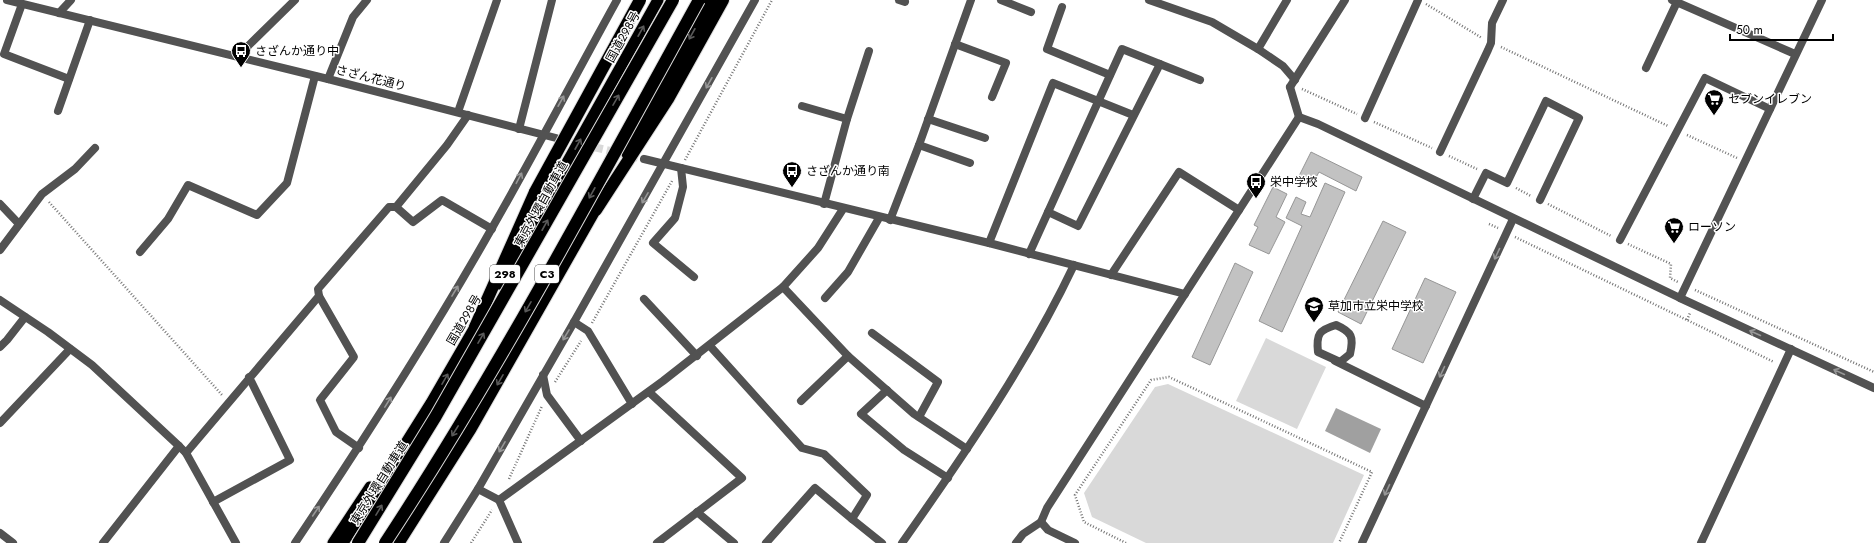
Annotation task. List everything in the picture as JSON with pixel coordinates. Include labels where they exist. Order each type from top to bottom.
[{"type":"highway","points":[[475,327],[535,192],[640,0]]},
{"type":"highway","name":"国道298号","points":[[343,543],[431,403],[658,0]]},
{"type":"highway","name":"東京外環自動車道","points":[[358,543],[448,396],[673,0]]},
{"type":"highway","name":"C3","points":[[385,543],[463,419],[533,299],[699,0]]},
{"type":"highway","points":[[408,543],[427,513],[471,429],[596,210],[711,0]]},
{"type":"highway","points":[[596,210],[668,99],[723,0]]},
{"type":"highway","points":[[333,543],[365,494],[431,403]]},
{"type":"highway","points":[[399,543],[471,429]]},
{"type":"street","name":"さざん花通り","points":[[6,0],[328,79],[556,138]]},
{"type":"street","points":[[59,13],[71,0]]},
{"type":"street","points":[[243,58],[248,46],[295,0]]},
{"type":"street","points":[[328,79],[353,17],[367,0]]},
{"type":"street","points":[[458,112],[497,0]]},
{"type":"street","points":[[519,129],[552,0]]},
{"type":"street","points":[[294,543],[359,448],[423,345],[492,228],[617,0]]},
{"type":"street","points":[[444,543],[478,489],[574,322],[755,0]]},
{"type":"street","points":[[890,220],[971,0]]},
{"type":"street","points":[[1001,0],[1031,12]]},
{"type":"street","points":[[1016,543],[1023,534],[1041,522],[1051,501],[1299,117],[1292,84],[1283,66],[1258,49],[1212,22],[1149,0]]},
{"type":"street","points":[[1258,49],[1287,0]]},
{"type":"street","points":[[1292,84],[1345,0]]},
{"type":"street","points":[[1365,118],[1419,0]]},
{"type":"street","points":[[1440,152],[1490,43],[1492,23],[1503,0]]},
{"type":"street","points":[[1680,298],[1822,0]]},
{"type":"street","points":[[1646,68],[1674,1],[1796,54]]},
{"type":"street","points":[[22,4],[4,54],[69,79]]},
{"type":"street","points":[[1062,7],[1046,49],[1110,75]]},
{"type":"street","points":[[58,111],[90,20]]},
{"type":"street","points":[[955,44],[1006,63],[992,97]]},
{"type":"street","points":[[1029,254],[1122,49],[1200,80]]},
{"type":"street","points":[[824,204],[847,119],[869,51]]},
{"type":"street","points":[[1048,212],[1078,226],[1160,64]]},
{"type":"street","points":[[140,252],[168,219],[188,185],[257,215],[287,183],[315,76]]},
{"type":"street","points":[[1620,240],[1705,78],[1770,109]]},
{"type":"street","points":[[989,244],[1053,83],[1133,116]]},
{"type":"street","points":[[1473,199],[1486,173],[1507,183],[1546,101],[1579,118],[1540,200]]},
{"type":"street","points":[[802,106],[847,119]]},
{"type":"street","points":[[396,207],[447,145],[468,116]]},
{"type":"street","points":[[1299,117],[1318,124],[1513,219],[1874,388]]},
{"type":"street","points":[[928,119],[985,138]]},
{"type":"street","points":[[919,144],[970,163]]},
{"type":"street","points":[[0,250],[42,194],[75,169],[95,148]]},
{"type":"street","points":[[644,159],[1074,265],[1185,294]]},
{"type":"street","points":[[681,168],[683,187],[675,218],[653,244],[694,277]]},
{"type":"street","points":[[1111,275],[1179,172],[1239,210]]},
{"type":"street","points":[[359,448],[336,432],[320,400],[354,357],[319,296],[318,289],[389,207],[396,207],[413,222],[442,200],[492,228]]},
{"type":"street","points":[[0,204],[19,224]]},
{"type":"street","points":[[499,500],[649,392],[783,288],[818,248],[843,209]]},
{"type":"street","points":[[825,298],[848,272],[879,218]]},
{"type":"street","points":[[1362,543],[1513,219]]},
{"type":"street","points":[[902,543],[968,449],[1053,309],[1074,265]]},
{"type":"street","points":[[783,288],[848,356],[887,390],[919,417],[968,449]]},
{"type":"street","points":[[186,453],[319,296]]},
{"type":"street","points":[[644,299],[697,356]]},
{"type":"street","points":[[0,300],[92,364],[180,446],[186,453],[236,543]]},
{"type":"street","points":[[0,347],[25,317]]},
{"type":"street","points":[[574,322],[588,331],[632,404]]},
{"type":"street","points":[[1328,358],[1340,362],[1350,354],[1353,342],[1348,330],[1336,325],[1324,328],[1316,339],[1318,352],[1328,358],[1426,406]]},
{"type":"street","points":[[872,333],[938,382],[919,417]]},
{"type":"street","points":[[710,346],[802,448],[824,454],[867,495],[852,519]]},
{"type":"street","points":[[0,422],[70,349]]},
{"type":"street","points":[[1701,543],[1791,349]]},
{"type":"street","points":[[801,400],[848,356]]},
{"type":"street","points":[[543,375],[547,395],[581,441]]},
{"type":"street","points":[[213,502],[290,460],[250,377]]},
{"type":"street","points":[[887,390],[861,414],[904,450],[948,478]]},
{"type":"street","points":[[649,392],[742,478],[657,543]]},
{"type":"street","points":[[103,543],[180,446]]},
{"type":"street","points":[[766,543],[815,488],[882,543]]},
{"type":"street","points":[[478,489],[499,500],[518,543]]},
{"type":"street","points":[[697,512],[734,543]]},
{"type":"street","points":[[1041,522],[1048,530],[1075,543]]},
{"type":"street","points":[[0,533],[13,543]]},
{"type":"path","points":[[471,543],[499,500],[547,395],[588,331],[665,191],[681,168],[772,0]]},
{"type":"path","points":[[1419,0],[1490,43],[1744,162]]},
{"type":"path","points":[[42,194],[229,402]]},
{"type":"path","points":[[1489,224],[1774,362]]},
{"type":"path","points":[[1700,293],[1874,372]]},
{"type":"path","points":[[1126,543],[1084,522],[1075,495],[1151,380],[1169,377],[1372,472],[1339,543]]},
{"type":"shaded area","points":[[1266,338],[1326,367],[1297,429],[1236,401]]},
{"type":"shaded area","points":[[1168,384],[1364,475],[1333,543],[1146,543],[1092,517],[1084,493],[1155,387]]},
{"type":"shaded area","points":[[1336,408],[1381,429],[1370,453],[1325,431]]},
{"type":"building","points":[[1311,152],[1362,177],[1356,191],[1319,172],[1313,183],[1299,176]]},
{"type":"building","points":[[1325,183],[1345,192],[1282,332],[1259,321],[1302,226],[1286,218],[1296,197],[1306,202],[1301,214],[1310,217]]},
{"type":"building","points":[[1273,187],[1287,194],[1276,217],[1285,222],[1269,254],[1249,245],[1258,227],[1254,225]]},
{"type":"building","points":[[1383,221],[1406,232],[1361,324],[1338,312]]},
{"type":"building","points":[[1235,263],[1253,272],[1210,365],[1192,357]]},
{"type":"building","points":[[1425,278],[1456,292],[1423,363],[1392,349]]},
{"type":"tunnel","points":[[560,139],[644,159]]},
{"type":"place","name":"さざんか通り中","points":[[241,68]]},
{"type":"place","name":"セブンイレブン","points":[[1714,116]]},
{"type":"place","name":"さざんか通り南","points":[[792,188]]},
{"type":"place","name":"栄中学校","points":[[1256,199]]},
{"type":"place","name":"ローソン","points":[[1674,244]]},
{"type":"place","name":"草加市立栄中学校","points":[[1314,323]]}]
